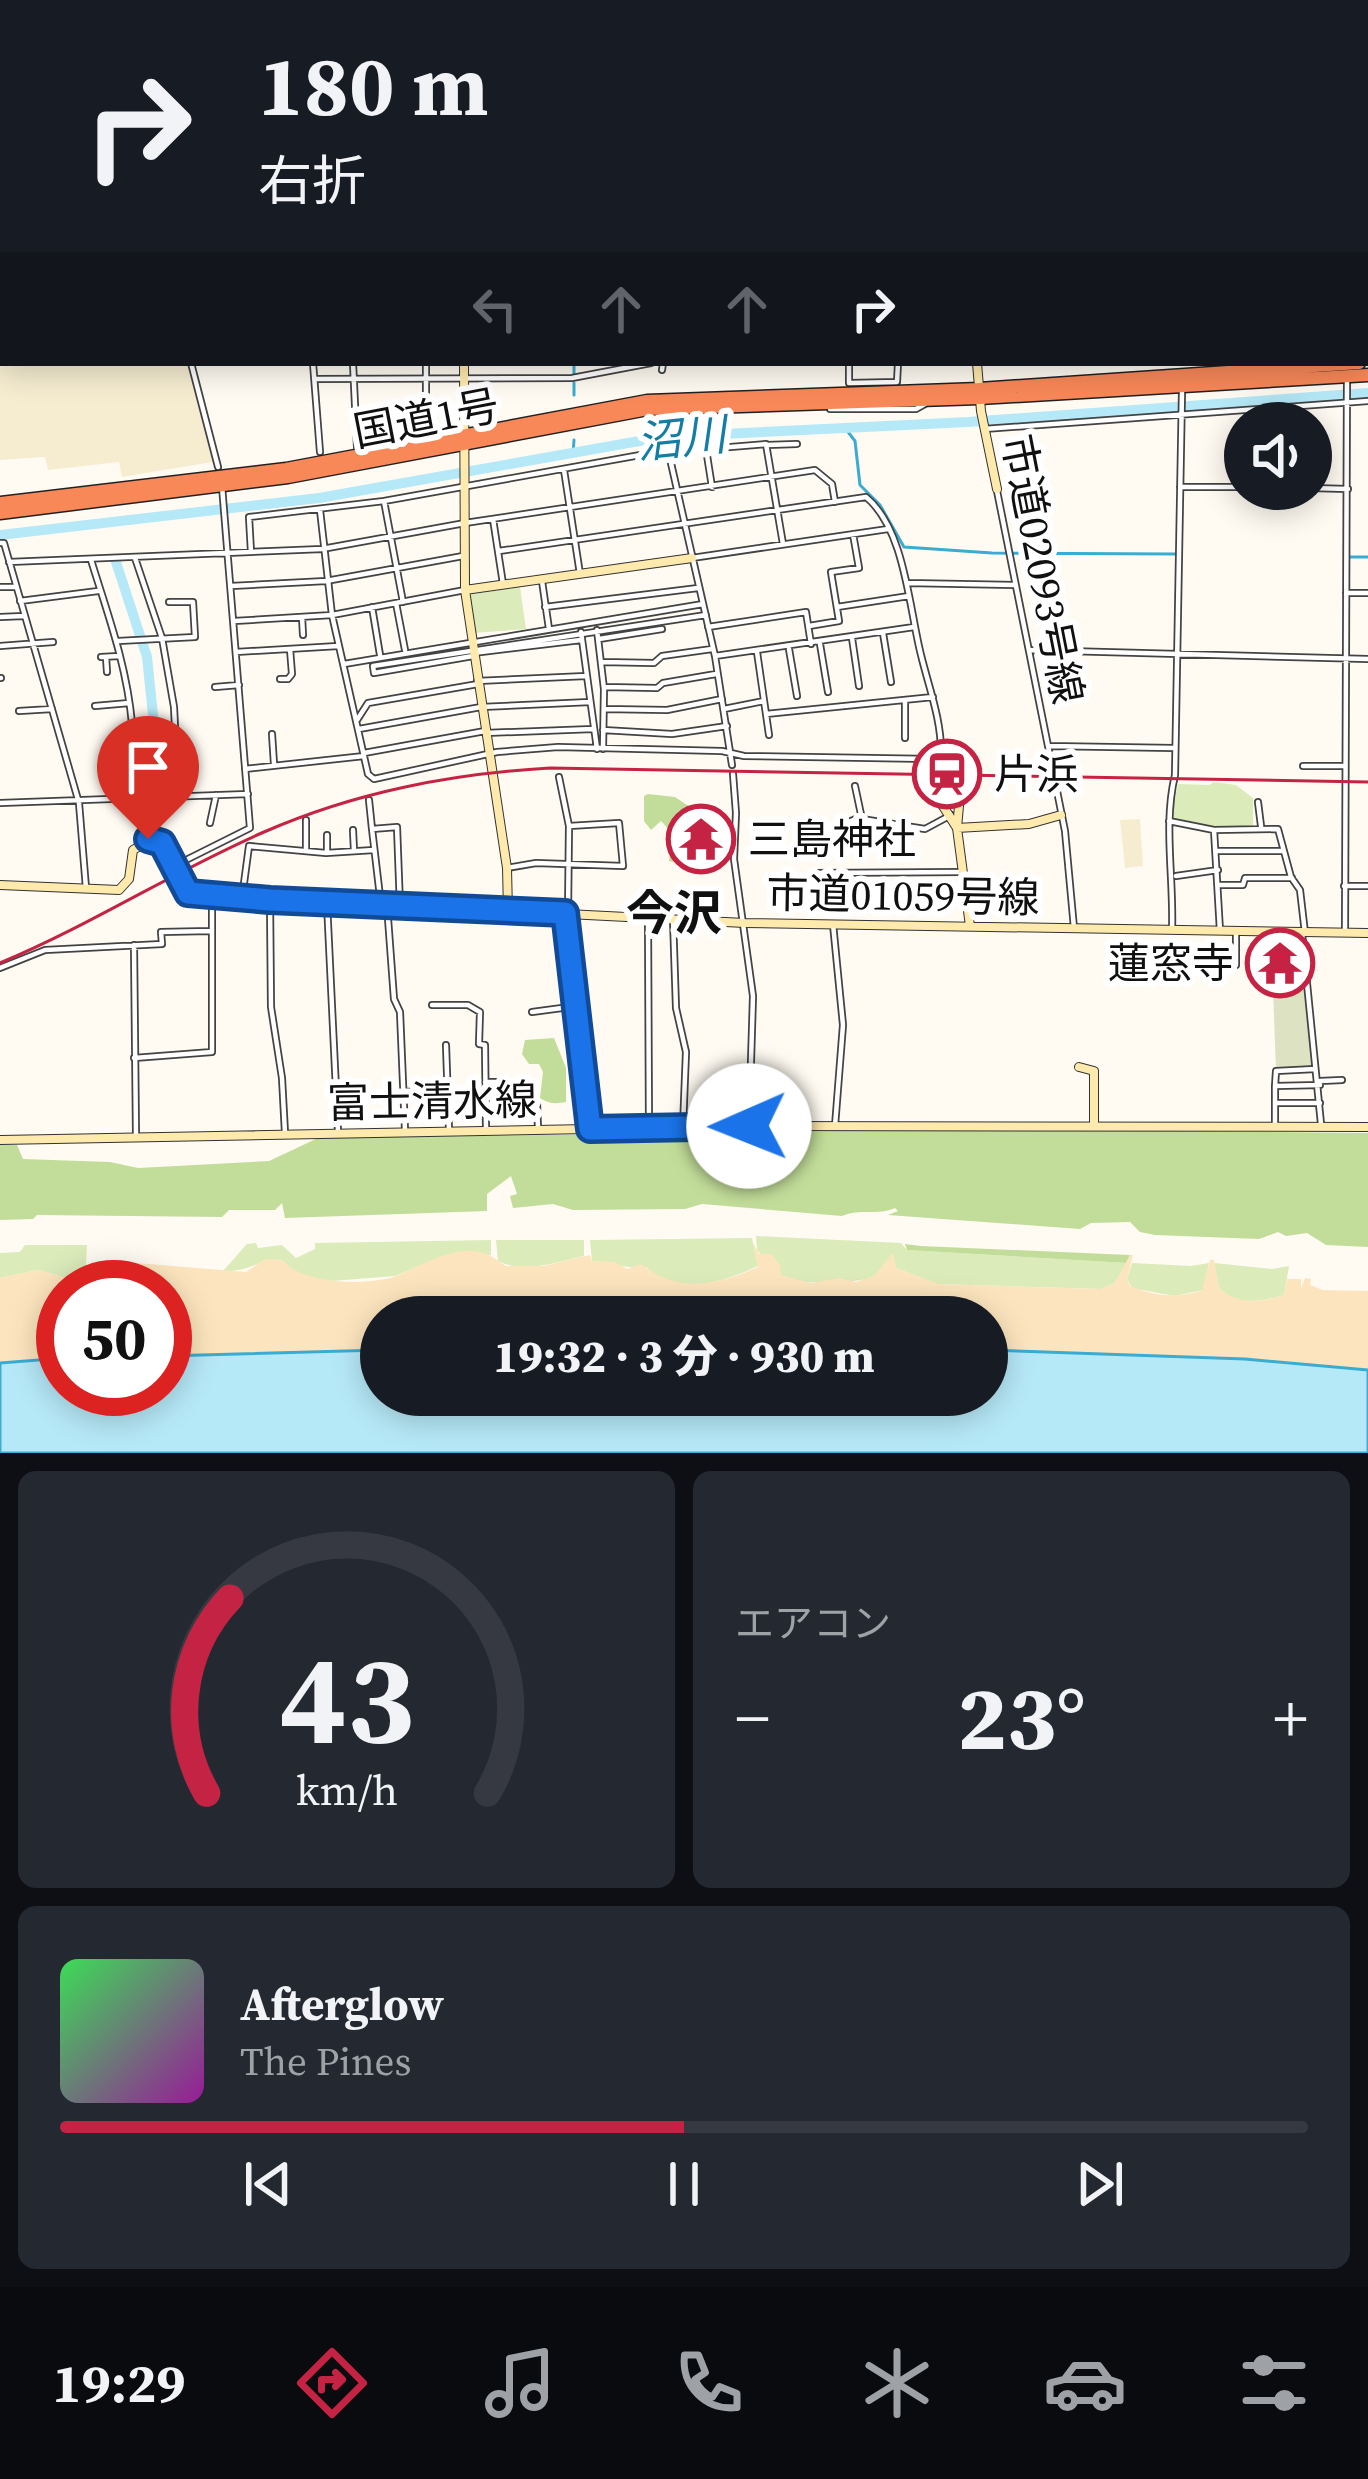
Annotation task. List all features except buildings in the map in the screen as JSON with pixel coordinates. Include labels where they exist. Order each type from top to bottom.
[{"type":"highway","name":"国道1号","points":[[0,513],[223,492],[611,406],[672,398],[980,399],[1332,366]]},
{"type":"highway","name":"国道1号","points":[[0,503],[262,472],[648,409],[1182,392],[1348,381],[1368,375]]},
{"type":"street","points":[[192,366],[218,467]]},
{"type":"street","points":[[313,366],[320,452]]},
{"type":"street","points":[[353,366],[357,447]]},
{"type":"street","points":[[355,423],[426,409],[426,366]]},
{"type":"street","points":[[464,366],[465,590],[507,868],[508,911]]},
{"type":"street","points":[[315,379],[572,378],[635,366]]},
{"type":"street","points":[[849,366],[849,383],[898,382],[898,366]]},
{"type":"street","name":"市道02093号線","points":[[976,366],[984,428],[1062,818],[1073,928]]},
{"type":"street","points":[[1345,933],[1348,381]]},
{"type":"street","points":[[1172,930],[1169,821],[1176,748],[1182,392]]},
{"type":"street","points":[[823,409],[916,409],[928,400]]},
{"type":"street","points":[[984,428],[1368,400]]},
{"type":"street","points":[[712,487],[706,449],[797,444]]},
{"type":"street","points":[[767,445],[783,544]]},
{"type":"street","points":[[250,552],[249,518],[384,501],[668,450],[714,652],[732,765]]},
{"type":"street","points":[[564,470],[580,574]]},
{"type":"street","points":[[10,562],[322,549],[815,470],[832,484],[835,502]]},
{"type":"street","points":[[1180,487],[1224,488]]},
{"type":"street","points":[[1332,489],[1348,489]]},
{"type":"street","points":[[223,492],[250,828],[242,898]]},
{"type":"street","points":[[320,510],[332,615],[368,774],[374,779],[489,754],[558,747],[936,759],[942,752],[907,584],[888,529],[876,505],[866,497],[499,551]]},
{"type":"street","points":[[384,501],[405,652]]},
{"type":"street","points":[[493,519],[503,585]]},
{"type":"street","points":[[234,621],[332,615],[465,590],[888,529]]},
{"type":"street","points":[[809,626],[839,621],[831,572],[859,568],[853,534]]},
{"type":"street","points":[[0,543],[10,562],[79,803],[86,888]]},
{"type":"street","points":[[231,586],[326,581],[464,556]]},
{"type":"street","points":[[135,558],[162,638],[174,706],[177,766],[186,797]]},
{"type":"street","points":[[91,560],[122,656],[134,757],[130,800]]},
{"type":"street","points":[[542,580],[548,629]]},
{"type":"street","points":[[907,584],[1016,585]]},
{"type":"street","points":[[0,587],[16,586]]},
{"type":"street","points":[[545,607],[699,588]]},
{"type":"street","points":[[20,601],[101,591]]},
{"type":"street","points":[[1346,593],[1368,593]]},
{"type":"street","points":[[837,607],[909,596]]},
{"type":"street","points":[[118,641],[194,637],[193,602],[170,602]]},
{"type":"street","points":[[703,604],[548,629],[473,650],[374,673],[373,666],[473,650],[581,636],[706,615]]},
{"type":"street","points":[[372,608],[381,657]]},
{"type":"street","points":[[708,627],[806,612],[811,644]]},
{"type":"street","points":[[652,613],[654,622]]},
{"type":"street","points":[[0,617],[26,616]]},
{"type":"street","points":[[302,616],[303,634]]},
{"type":"street","points":[[602,662],[654,663],[662,656],[757,652],[914,628]]},
{"type":"street","points":[[599,639],[662,629]]},
{"type":"street","points":[[596,630],[604,683],[600,749]]},
{"type":"street","points":[[883,633],[891,682]]},
{"type":"street","points":[[581,636],[600,749]]},
{"type":"street","points":[[852,638],[859,686]]},
{"type":"street","points":[[0,646],[53,642]]},
{"type":"street","points":[[820,643],[828,692]]},
{"type":"street","points":[[236,652],[340,646]]},
{"type":"street","points":[[789,647],[796,697]]},
{"type":"street","points":[[280,679],[292,674],[290,649]]},
{"type":"street","points":[[344,664],[405,652],[473,650]]},
{"type":"street","points":[[1029,650],[1368,659]]},
{"type":"street","points":[[757,652],[769,735]]},
{"type":"street","points":[[107,672],[104,657],[122,656]]},
{"type":"street","points":[[357,720],[368,703],[478,682],[586,679],[657,688],[663,682],[718,674]]},
{"type":"street","points":[[215,687],[238,685]]},
{"type":"street","points":[[766,714],[933,697]]},
{"type":"street","points":[[604,709],[667,710],[722,700]]},
{"type":"street","points":[[905,700],[905,738]]},
{"type":"street","points":[[724,709],[764,701]]},
{"type":"street","points":[[359,729],[482,707],[590,702]]},
{"type":"street","points":[[95,706],[129,703]]},
{"type":"street","points":[[19,711],[52,709]]},
{"type":"street","points":[[604,730],[672,734],[727,726]]},
{"type":"street","points":[[245,769],[364,755],[485,732],[595,729]]},
{"type":"street","points":[[272,734],[274,766]]},
{"type":"street","points":[[1048,746],[1176,748]]},
{"type":"street","points":[[1303,766],[1343,766]]},
{"type":"street","points":[[733,774],[734,859],[753,996],[749,1126]]},
{"type":"street","points":[[559,777],[569,826],[566,913],[590,1129]]},
{"type":"street","points":[[855,786],[861,817]]},
{"type":"street","points":[[957,828],[940,797],[947,791],[957,791],[961,798],[957,828],[970,926]]},
{"type":"street","points":[[0,803],[248,794]]},
{"type":"street","points":[[210,823],[216,795]]},
{"type":"street","points":[[369,800],[394,999],[400,1015],[405,1130]]},
{"type":"street","points":[[1258,802],[1261,828]]},
{"type":"street","points":[[843,824],[861,817],[925,829],[951,815]]},
{"type":"street","points":[[957,828],[1062,818]]},
{"type":"street","points":[[306,820],[306,851]]},
{"type":"street","points":[[1169,821],[1214,830],[1278,829],[1300,890],[1321,1125]]},
{"type":"street","points":[[507,868],[536,863],[623,866],[619,823],[569,826]]},
{"type":"street","points":[[372,830],[397,827],[400,905]]},
{"type":"street","points":[[175,866],[250,828]]},
{"type":"street","points":[[353,830],[354,851]]},
{"type":"street","points":[[1214,830],[1220,932]]},
{"type":"street","points":[[327,835],[327,853]]},
{"type":"street","points":[[0,885],[119,890],[126,886],[133,850],[148,839],[162,843],[188,893],[212,896],[212,1052],[134,1058]]},
{"type":"street","points":[[249,846],[327,853],[374,850]]},
{"type":"street","points":[[1216,851],[1283,851]]},
{"type":"street","points":[[1174,876],[1218,870]]},
{"type":"street","points":[[815,873],[963,872]]},
{"type":"street","points":[[1218,886],[1243,885],[1245,878],[1292,878]]},
{"type":"street","points":[[1344,886],[1368,886]]},
{"type":"street","name":"市道01059号線","points":[[212,896],[745,923],[1368,932]]},
{"type":"street","points":[[270,900],[271,1007],[283,1078],[285,1133]]},
{"type":"street","points":[[327,903],[338,1131]]},
{"type":"street","points":[[648,918],[649,1128]]},
{"type":"street","points":[[673,919],[676,1008],[686,1052],[682,1127]]},
{"type":"street","points":[[832,924],[843,1025],[836,1126]]},
{"type":"street","points":[[0,968],[45,950],[162,944],[161,932],[210,931]]},
{"type":"street","points":[[1236,931],[1236,965]]},
{"type":"street","points":[[134,945],[136,1135]]},
{"type":"street","points":[[554,998],[556,1009]]},
{"type":"street","points":[[432,1005],[468,1005],[479,1012],[486,1130]]},
{"type":"street","points":[[538,1023],[535,1012],[578,1006]]},
{"type":"street","points":[[446,1045],[449,1130]]},
{"type":"street","points":[[1079,1066],[1094,1070],[1094,1124]]},
{"type":"street","points":[[1275,1124],[1276,1071],[1318,1069]]},
{"type":"street","points":[[1275,1086],[1342,1080]]},
{"type":"street","points":[[485,1082],[524,1082]]},
{"type":"street","points":[[404,1092],[448,1090]]},
{"type":"street","points":[[1275,1102],[1321,1102]]},
{"type":"street","points":[[537,1103],[538,1129]]},
{"type":"street","name":"富士清水線","points":[[0,1140],[749,1126],[1368,1126]]},
{"type":"shaded area","points":[[0,366],[188,366],[213,462],[122,477],[119,462],[48,470],[45,457],[0,460]]},
{"type":"shaded area","points":[[1140,819],[1143,866],[1125,868],[1120,820]]},
{"type":"green space","points":[[520,587],[526,629],[473,633],[468,598],[472,594]]},
{"type":"green space","points":[[1178,784],[1236,785],[1253,798],[1253,826],[1197,826],[1171,819]]},
{"type":"green space","points":[[644,796],[675,797],[693,809],[707,805],[715,809],[712,815],[687,824],[680,835],[683,849],[677,863],[669,861],[671,840],[665,826],[661,821],[651,830],[644,821]]},
{"type":"green space","points":[[1307,987],[1315,1068],[1276,1070],[1273,991]]},
{"type":"green space","points":[[554,1038],[566,1068],[566,1102],[559,1103],[540,1098],[543,1072],[522,1054],[525,1040]]},
{"type":"green space","points":[[986,1129],[1368,1133],[1368,1247],[1326,1245],[1307,1233],[1286,1236],[1278,1232],[1259,1239],[1155,1235],[1140,1232],[1130,1222],[1091,1223],[1080,1229],[888,1215],[898,1211],[895,1208],[842,1216],[702,1204],[685,1209],[573,1210],[553,1204],[513,1208],[510,1196],[517,1194],[511,1176],[487,1194],[487,1211],[285,1218],[282,1203],[275,1210],[229,1210],[222,1217],[37,1215],[0,1220],[0,1145],[17,1145],[23,1159],[110,1162],[138,1168],[269,1161],[318,1138]]},
{"type":"green space","points":[[756,1236],[1126,1263],[1115,1283],[1101,1289],[938,1284],[896,1268],[893,1255],[867,1279],[804,1282],[774,1269],[757,1250]]},
{"type":"green space","points":[[752,1238],[758,1266],[715,1282],[686,1285],[658,1277],[646,1267],[592,1261],[590,1240]]},
{"type":"green space","points":[[491,1240],[491,1255],[434,1260],[395,1276],[319,1282],[290,1269],[282,1260],[223,1271],[247,1244],[256,1243],[258,1248],[282,1245],[296,1258],[315,1249],[315,1243]]},
{"type":"green space","points":[[496,1240],[584,1240],[584,1256],[541,1266],[508,1265],[498,1261]]},
{"type":"green space","points":[[905,1244],[1130,1255],[1126,1263],[907,1250]]},
{"type":"green space","points":[[25,1245],[87,1245],[86,1260],[36,1260],[36,1270],[0,1278],[0,1253],[20,1252]]},
{"type":"green space","points":[[1132,1263],[1209,1263],[1203,1290],[1174,1296],[1132,1288],[1127,1279]]},
{"type":"green space","points":[[1214,1263],[1272,1269],[1289,1266],[1284,1295],[1258,1301],[1233,1298],[1219,1288]]},
{"type":"sand","points":[[753,1243],[759,1254],[771,1254],[781,1275],[811,1283],[839,1278],[856,1282],[874,1276],[893,1253],[896,1268],[939,1284],[1101,1289],[1115,1283],[1133,1255],[1127,1279],[1130,1286],[1184,1295],[1202,1290],[1210,1260],[1214,1260],[1219,1288],[1241,1300],[1284,1295],[1287,1279],[1301,1279],[1301,1289],[1305,1278],[1323,1290],[1368,1291],[1368,1370],[1245,1359],[1008,1351],[1008,1296],[360,1296],[360,1351],[192,1355],[192,1268],[246,1272],[265,1259],[282,1260],[305,1275],[356,1282],[389,1278],[446,1255],[474,1251],[506,1266],[543,1266],[590,1255],[592,1261],[615,1262],[627,1269],[641,1264],[670,1280],[698,1284],[758,1267]]},
{"type":"sand","points":[[36,1270],[36,1360],[0,1363],[0,1278]]},
{"type":"water","points":[[360,1351],[360,1416],[1008,1416],[1008,1351],[1245,1359],[1368,1370],[1368,1453],[0,1453],[0,1363],[36,1360],[36,1416],[192,1416],[192,1355]]},
{"type":"waterway","points":[[574,366],[574,375]]},
{"type":"waterway","points":[[574,383],[574,395]]},
{"type":"waterway","name":"沼川","points":[[0,535],[319,498],[662,437],[968,422],[1368,393]]},
{"type":"waterway","points":[[845,428],[855,441],[860,485],[880,505],[904,547],[992,553],[1176,554]]},
{"type":"waterway","points":[[573,454],[574,440]]},
{"type":"waterway","points":[[1349,557],[1368,557]]},
{"type":"waterway","points":[[116,562],[147,657],[153,715]]},
{"type":"railway","points":[[0,963],[299,818],[404,787],[476,775],[550,768],[1368,782]]},
{"type":"place","name":"片浜","points":[[947,774]]},
{"type":"place","name":"三島神社","points":[[701,839]]},
{"type":"place","name":"蓮窓寺","points":[[1280,963]]},
{"type":"district","name":"今沢","points":[[674,913]]},
{"type":"route","points":[[148,839],[162,843],[188,893],[565,913],[590,1129],[749,1126]]}]
